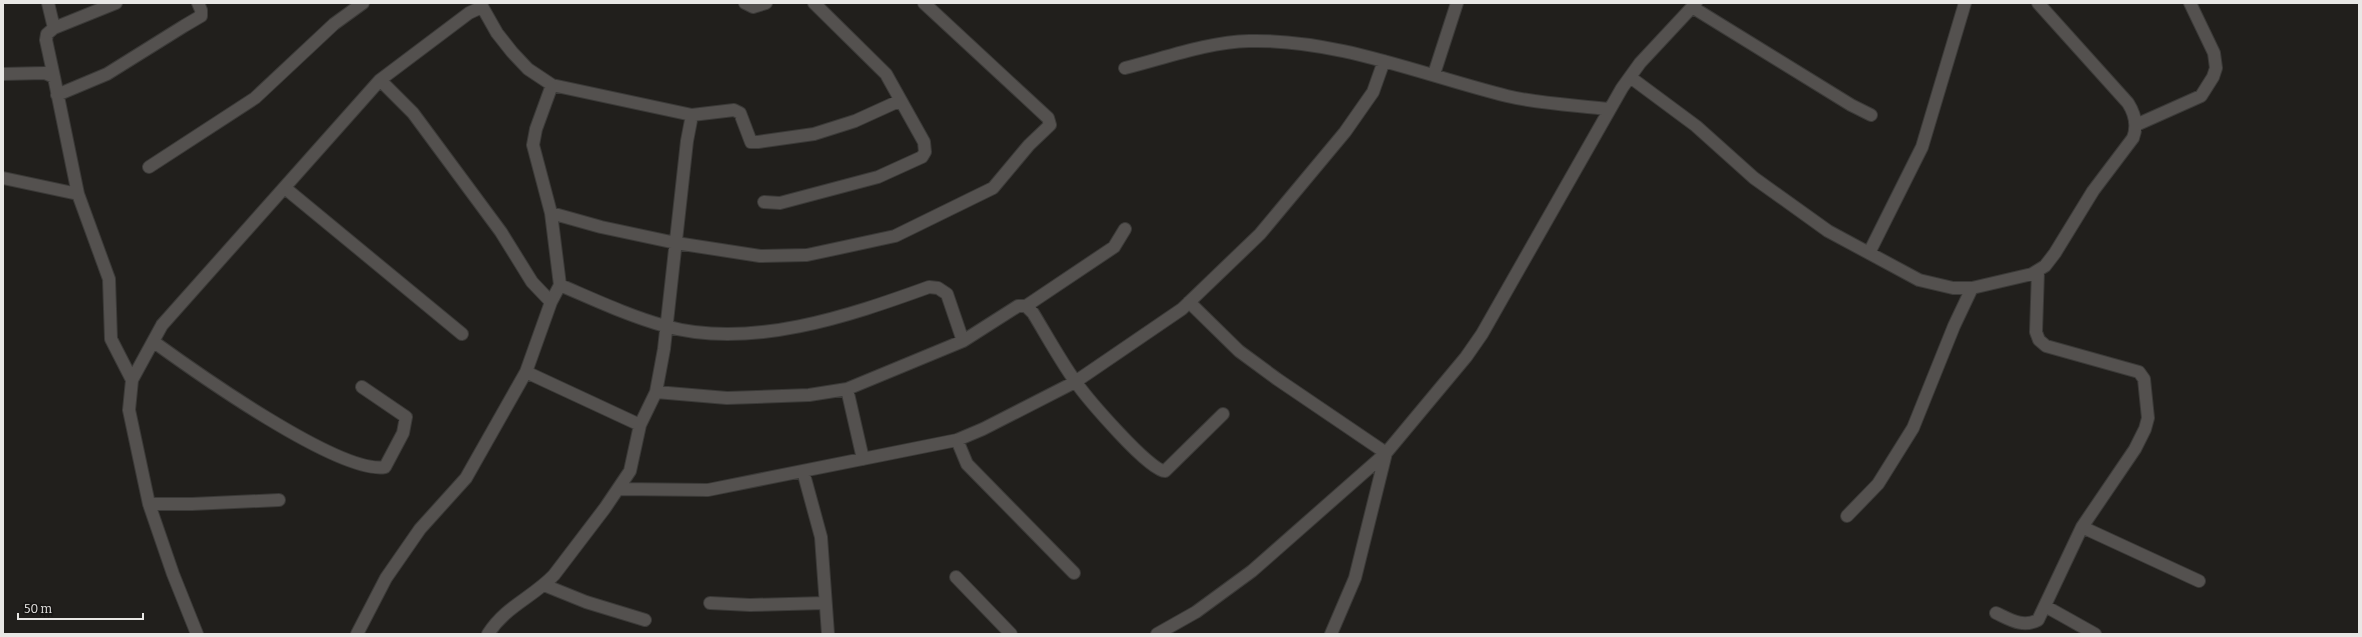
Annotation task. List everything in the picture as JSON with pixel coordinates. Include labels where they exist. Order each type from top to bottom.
[{"type":"street","points":[[48,3],[54,28]]},
{"type":"street","points":[[116,3],[54,28],[47,34],[46,40],[78,194],[109,279],[111,339],[132,380]]},
{"type":"street","points":[[57,95],[107,74],[184,26],[196,21],[201,16],[201,10],[198,3]]},
{"type":"street","points":[[149,167],[255,98],[334,24],[363,3]]},
{"type":"street","points":[[745,3],[753,7],[759,7],[766,3]]},
{"type":"street","points":[[764,202],[780,203],[878,177],[922,157],[925,152],[924,142],[899,101],[886,74],[814,3]]},
{"type":"street","points":[[551,214],[676,243],[760,256],[807,255],[895,236],[993,188],[1029,145],[1050,125],[1048,118],[924,3]]},
{"type":"street","points":[[1434,74],[1457,3]]},
{"type":"street","points":[[1869,253],[1922,147],[1965,3]]},
{"type":"street","points":[[1630,77],[1696,126],[1760,182],[1828,231],[1919,280],[1953,288],[1972,288],[2032,274],[2038,271],[2055,253],[2092,191],[2133,138],[2136,125],[2135,114],[2128,103],[2038,3]]},
{"type":"street","points":[[2136,125],[2202,96],[2213,77],[2216,68],[2214,53],[2190,3]]},
{"type":"street","points":[[197,634],[173,574],[149,504],[129,410],[132,380],[162,325],[286,188],[380,80],[481,5],[497,32],[512,52],[528,69],[552,85],[692,115],[734,110],[740,113],[751,142],[814,134],[855,121],[899,101]]},
{"type":"street","points":[[1157,634],[1196,612],[1252,571],[1386,452],[1466,357],[1482,334],[1609,110],[1630,77],[1694,5],[1851,105],[1871,115]]},
{"type":"street","points":[[1125,68],[1221,44],[1248,41],[1326,48],[1434,74],[1507,96],[1609,110]]},
{"type":"street","points":[[619,489],[708,490],[957,440],[983,429],[1075,382],[1189,302],[1260,234],[1345,132],[1373,92],[1384,62]]},
{"type":"street","points":[[3,74],[45,73],[54,77]]},
{"type":"street","points":[[380,80],[413,113],[501,232],[532,282],[551,302]]},
{"type":"street","points":[[357,634],[386,578],[399,559],[420,529],[466,478],[526,372],[551,302],[560,285],[551,214],[533,145],[536,129],[552,85]]},
{"type":"street","points":[[488,634],[498,619],[512,606],[544,585],[619,489],[630,471],[640,426],[656,392],[666,326],[687,141],[692,115]]},
{"type":"street","points":[[3,178],[78,194]]},
{"type":"street","points":[[286,188],[462,334]]},
{"type":"street","points":[[656,392],[727,398],[809,395],[847,389],[963,341],[1018,306],[1026,306],[1114,247],[1125,229]]},
{"type":"street","points":[[1996,613],[2022,624],[2030,624],[2038,620],[2082,527],[2135,449],[2145,429],[2148,418],[2144,379],[2139,372],[2131,368],[2046,346],[2039,340],[2036,332],[2038,271]]},
{"type":"street","points":[[560,285],[623,312],[666,326],[715,333],[776,331],[872,308],[928,287],[938,288],[946,294],[963,341]]},
{"type":"street","points":[[1847,516],[1878,484],[1913,428],[1949,339],[1972,288]]},
{"type":"street","points":[[1189,302],[1239,351],[1277,379],[1386,452]]},
{"type":"street","points":[[1026,306],[1033,314],[1075,382],[1111,425],[1152,466],[1160,471],[1165,471],[1223,414]]},
{"type":"street","points":[[154,342],[253,410],[330,452],[365,466],[376,468],[385,467],[403,433],[406,418],[362,387]]},
{"type":"street","points":[[526,372],[640,426]]},
{"type":"street","points":[[847,389],[863,460]]},
{"type":"street","points":[[957,440],[967,464],[1074,573]]},
{"type":"street","points":[[1331,634],[1355,578],[1386,452]]},
{"type":"street","points":[[803,471],[821,537],[828,634]]},
{"type":"street","points":[[149,504],[192,504],[279,500]]},
{"type":"street","points":[[2082,527],[2200,580]]},
{"type":"street","points":[[956,577],[1011,634]]},
{"type":"street","points":[[544,585],[586,602],[645,620]]},
{"type":"street","points":[[710,603],[750,605],[825,603]]},
{"type":"street","points":[[2045,606],[2095,634]]}]
